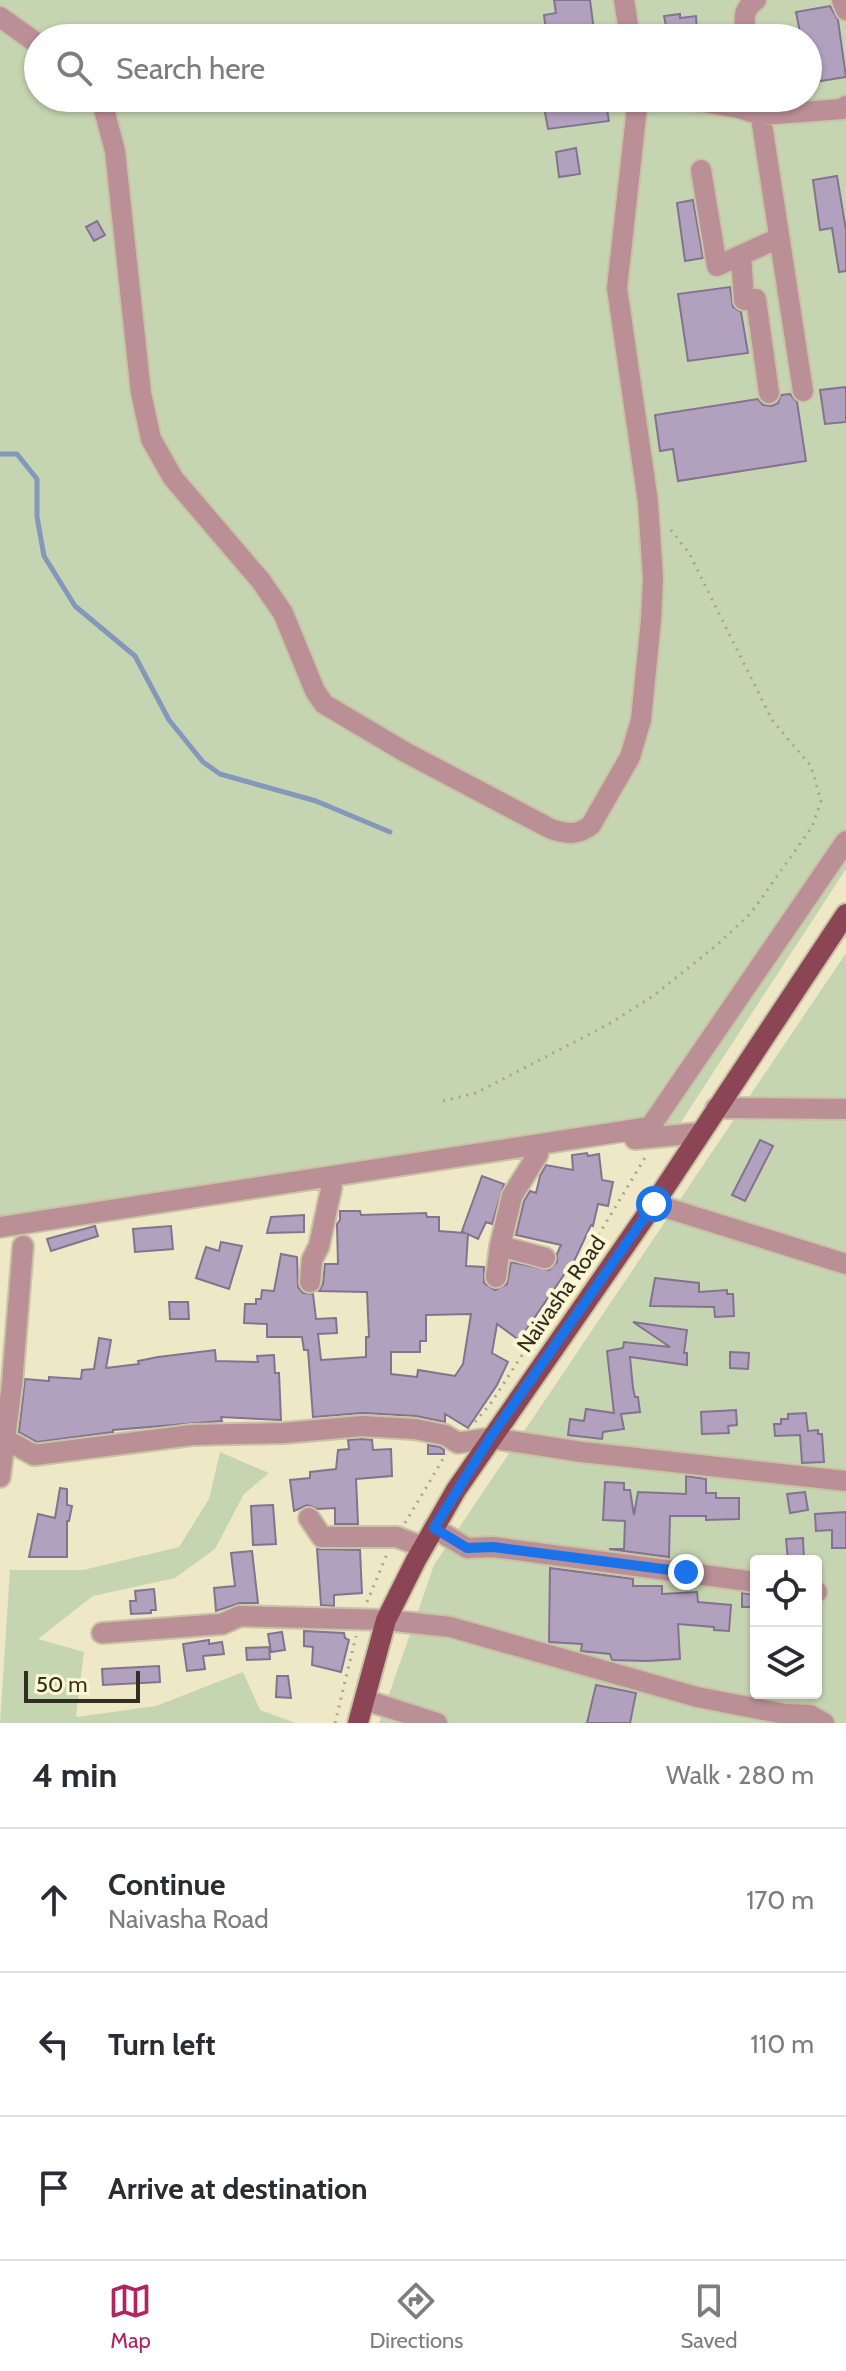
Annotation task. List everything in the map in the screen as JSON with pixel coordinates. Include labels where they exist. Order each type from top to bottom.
[{"type":"main road","name":"Naivasha Road","points":[[358,1723],[386,1620],[434,1528],[490,1438],[654,1204],[846,914]]},
{"type":"street","points":[[624,0],[628,24]]},
{"type":"street","points":[[745,24],[748,6],[756,0]]},
{"type":"street","points":[[842,0],[846,10]]},
{"type":"street","points":[[0,17],[24,34]]},
{"type":"street","points":[[822,109],[842,109],[846,106]]},
{"type":"street","points":[[105,112],[115,151],[141,393],[151,439],[173,478],[261,581],[283,613],[315,691],[324,704],[405,752],[551,829],[570,834],[582,832],[591,825],[630,757],[641,720],[647,681],[653,578],[648,502],[617,288],[636,112]]},
{"type":"street","points":[[760,112],[803,391]]},
{"type":"street","points":[[701,170],[717,266],[779,238]]},
{"type":"street","points":[[741,255],[744,300],[756,299],[769,393]]},
{"type":"street","points":[[0,1227],[650,1127],[846,841]]},
{"type":"street","points":[[716,1108],[846,1109]]},
{"type":"street","points":[[148,1215],[601,1143],[699,1133]]},
{"type":"street","points":[[496,1277],[512,1196],[538,1154]]},
{"type":"street","points":[[310,1282],[312,1260],[319,1246],[332,1185]]},
{"type":"street","points":[[654,1204],[846,1264]]},
{"type":"street","points":[[0,1477],[5,1439],[6,1385],[23,1246]]},
{"type":"street","points":[[500,1246],[545,1258]]},
{"type":"street","points":[[5,1439],[34,1455],[192,1435],[284,1433],[362,1426],[415,1429],[445,1435],[458,1443],[490,1438],[582,1452],[846,1481]]},
{"type":"street","points":[[309,1518],[322,1537],[397,1537],[423,1547]]},
{"type":"street","points":[[434,1528],[467,1548],[493,1547],[750,1581]]},
{"type":"street","points":[[102,1633],[222,1624],[240,1616],[386,1620],[450,1627],[697,1697],[785,1714],[810,1715],[824,1723]]},
{"type":"street","points":[[365,1700],[437,1723]]},
{"type":"path","points":[[443,1101],[476,1093],[609,1024],[653,996],[751,913],[812,827],[821,801],[811,766],[772,720],[689,553],[648,502]]},
{"type":"path","points":[[335,1723],[360,1620],[379,1568],[445,1455],[491,1403],[583,1261],[657,1137]]},
{"type":"green space","points":[[0,0],[846,0],[846,869],[679,1125],[0,1233]]},
{"type":"green space","points":[[846,953],[846,1723],[379,1723],[434,1565]]},
{"type":"green space","points":[[220,1452],[269,1473],[244,1494],[215,1549],[175,1578],[93,1596],[38,1639],[84,1652],[76,1717],[156,1706],[243,1672],[260,1710],[296,1723],[0,1723],[10,1570],[83,1570],[179,1547],[209,1499]]},
{"type":"building","points":[[554,0],[590,0],[593,24],[545,24],[544,15],[556,13]]},
{"type":"building","points":[[830,6],[838,20],[846,77],[822,81],[822,24],[798,24],[796,12]]},
{"type":"building","points":[[664,16],[696,16],[696,24],[666,24]]},
{"type":"building","points":[[545,112],[607,112],[609,121],[548,129]]},
{"type":"building","points":[[576,148],[580,174],[559,177],[556,152]]},
{"type":"building","points":[[837,176],[846,230],[846,271],[839,272],[832,228],[820,230],[813,180]]},
{"type":"building","points":[[693,200],[703,258],[685,261],[677,203]]},
{"type":"building","points":[[97,221],[105,235],[94,241],[86,227]]},
{"type":"building","points":[[730,287],[733,307],[741,312],[748,353],[688,361],[678,294]]},
{"type":"building","points":[[846,387],[846,422],[825,424],[820,390]]},
{"type":"building","points":[[790,394],[797,402],[806,461],[678,481],[673,449],[660,451],[655,415],[758,399],[763,405],[772,406],[778,403],[781,395]]},
{"type":"building","points":[[760,1140],[773,1146],[745,1201],[732,1195]]},
{"type":"building","points":[[599,1154],[602,1180],[613,1182],[608,1206],[598,1204],[593,1226],[570,1270],[519,1340],[497,1324],[492,1353],[508,1362],[497,1385],[468,1428],[445,1414],[445,1422],[416,1416],[363,1413],[313,1417],[308,1350],[304,1350],[302,1337],[267,1337],[267,1324],[244,1323],[245,1304],[256,1304],[256,1299],[261,1299],[262,1290],[274,1291],[281,1254],[297,1257],[298,1287],[303,1293],[313,1294],[316,1319],[336,1318],[337,1333],[318,1334],[321,1360],[366,1357],[366,1337],[369,1337],[367,1292],[319,1291],[325,1264],[338,1264],[337,1224],[340,1211],[360,1211],[361,1215],[426,1213],[427,1217],[439,1217],[439,1231],[465,1233],[462,1231],[482,1176],[504,1184],[492,1224],[486,1222],[478,1239],[468,1234],[466,1266],[484,1267],[484,1283],[495,1290],[507,1284],[511,1262],[549,1270],[557,1262],[561,1245],[516,1235],[524,1201],[530,1191],[536,1193],[546,1165],[573,1170],[572,1155]],"holes":[[[471,1314],[463,1364],[455,1376],[418,1370],[417,1377],[391,1374],[391,1352],[420,1352],[420,1341],[426,1341],[426,1315]]]},
{"type":"building","points":[[304,1215],[304,1232],[267,1233],[271,1217]]},
{"type":"building","points":[[95,1226],[98,1236],[51,1251],[47,1239]]},
{"type":"building","points":[[171,1226],[173,1249],[135,1252],[133,1229]]},
{"type":"building","points":[[221,1242],[242,1246],[229,1289],[196,1278],[206,1247],[219,1251]]},
{"type":"building","points":[[655,1278],[699,1283],[699,1292],[727,1290],[727,1294],[733,1294],[734,1316],[715,1317],[714,1307],[650,1306]]},
{"type":"building","points":[[169,1302],[188,1302],[189,1319],[170,1319]]},
{"type":"building","points":[[633,1322],[687,1330],[684,1353],[687,1353],[687,1365],[630,1357],[633,1388],[640,1412],[621,1414],[624,1429],[603,1432],[602,1439],[568,1435],[570,1419],[584,1421],[586,1409],[614,1413],[607,1351],[623,1348],[624,1342],[670,1347]]},
{"type":"building","points":[[99,1338],[111,1340],[106,1368],[215,1350],[216,1361],[258,1362],[257,1356],[274,1355],[275,1373],[279,1373],[281,1420],[221,1417],[222,1421],[113,1430],[37,1442],[19,1432],[25,1379],[81,1379],[82,1370],[94,1369]]},
{"type":"building","points":[[730,1352],[749,1353],[748,1369],[730,1368]]},
{"type":"building","points":[[736,1410],[737,1425],[728,1426],[729,1433],[702,1434],[701,1412]]},
{"type":"building","points":[[806,1413],[808,1431],[818,1430],[818,1434],[822,1434],[824,1462],[802,1463],[800,1435],[775,1436],[774,1424],[788,1419],[788,1414]]},
{"type":"building","points":[[348,1440],[372,1440],[373,1450],[391,1449],[392,1476],[356,1479],[358,1524],[335,1524],[335,1508],[318,1509],[307,1505],[294,1511],[290,1480],[310,1478],[310,1472],[336,1469],[338,1450],[349,1449]]},
{"type":"building","points":[[428,1445],[440,1447],[444,1454],[428,1454]]},
{"type":"building","points":[[686,1476],[706,1479],[706,1493],[716,1493],[716,1498],[739,1498],[739,1519],[706,1520],[706,1516],[670,1516],[669,1557],[609,1549],[624,1549],[625,1521],[603,1520],[605,1482],[624,1483],[624,1490],[630,1490],[634,1515],[638,1492],[686,1494]]},
{"type":"building","points":[[60,1488],[67,1489],[67,1505],[72,1506],[67,1521],[67,1557],[29,1557],[38,1514],[55,1518]]},
{"type":"building","points":[[805,1492],[808,1510],[790,1513],[787,1494]]},
{"type":"building","points":[[273,1505],[276,1544],[253,1545],[251,1506]]},
{"type":"building","points":[[846,1512],[846,1548],[832,1548],[832,1530],[816,1531],[815,1514]]},
{"type":"building","points":[[803,1538],[804,1555],[787,1555],[786,1539]]},
{"type":"building","points":[[317,1549],[360,1550],[362,1593],[334,1595],[334,1606],[321,1605]]},
{"type":"building","points":[[252,1551],[258,1603],[240,1603],[216,1611],[214,1588],[235,1586],[231,1553]]},
{"type":"building","points":[[550,1568],[633,1579],[633,1586],[662,1586],[662,1594],[697,1592],[698,1602],[731,1605],[729,1631],[678,1624],[680,1659],[612,1660],[610,1654],[581,1651],[582,1644],[549,1642]]},
{"type":"building","points":[[154,1589],[156,1610],[131,1614],[130,1601],[136,1601],[135,1591]]},
{"type":"building","points":[[742,1593],[750,1594],[750,1607],[742,1607]]},
{"type":"building","points":[[304,1631],[344,1633],[349,1640],[341,1672],[312,1665],[313,1647],[304,1646]]},
{"type":"building","points":[[282,1632],[285,1650],[271,1652],[268,1634]]},
{"type":"building","points":[[209,1640],[209,1644],[222,1642],[224,1654],[203,1656],[205,1669],[187,1671],[183,1644]]},
{"type":"building","points":[[269,1647],[270,1659],[247,1660],[246,1648]]},
{"type":"building","points":[[159,1666],[160,1682],[103,1685],[102,1669]]},
{"type":"building","points":[[277,1676],[288,1676],[291,1698],[276,1697]]},
{"type":"building","points":[[596,1685],[636,1693],[630,1723],[587,1723]]},
{"type":"waterway","points":[[0,454],[17,454],[37,479],[37,517],[44,556],[75,606],[135,656],[169,720],[203,762],[220,774],[316,801],[390,832]]},
{"type":"route","points":[[654,1204],[490,1438],[434,1528],[467,1548],[493,1547],[686,1572]]}]
